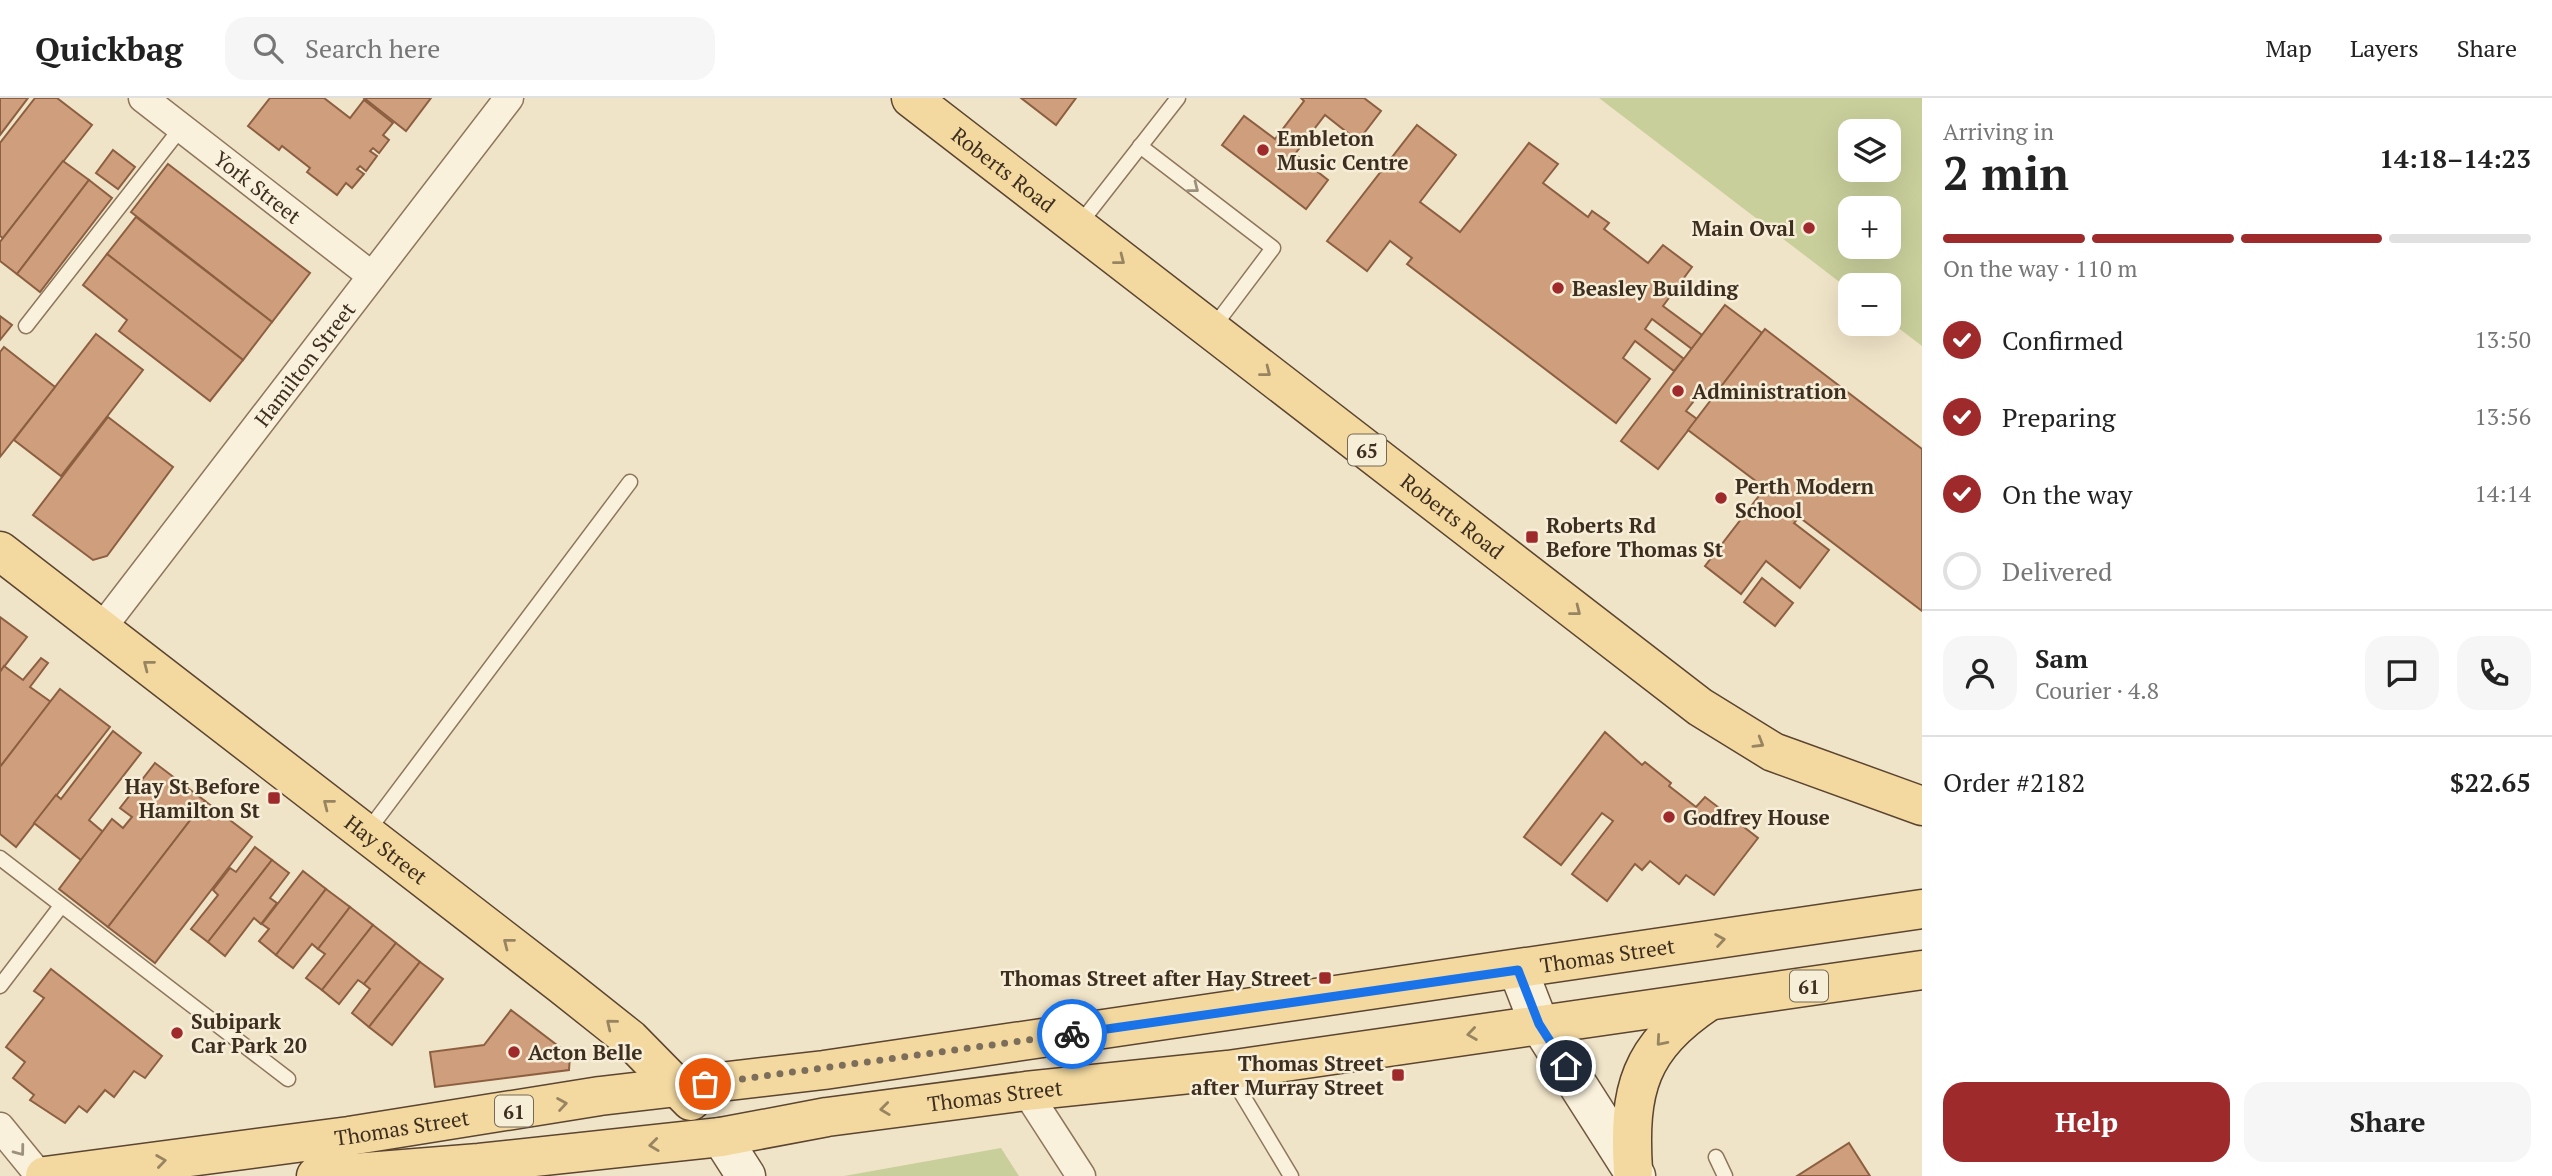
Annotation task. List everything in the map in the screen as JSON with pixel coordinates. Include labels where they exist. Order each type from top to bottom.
[{"type":"main road","name":"Roberts Road","points":[[911,98],[1700,707],[1773,752],[1922,806]]},
{"type":"main road","name":"Hay Street","points":[[0,551],[630,1039],[679,1087],[721,1138],[746,1176]]},
{"type":"main road","name":"Thomas Street","points":[[45,1176],[679,1087],[837,1068],[1922,909]]},
{"type":"main road","points":[[1518,970],[1539,1024],[1635,1174]]},
{"type":"main road","name":"Thomas Street","points":[[316,1176],[482,1170],[721,1138],[827,1117],[1026,1091],[1228,1070],[1714,998],[1914,977]]},
{"type":"main road","points":[[1635,1174],[1632,1141],[1636,1101],[1646,1062],[1671,1029],[1714,998]]},
{"type":"street","name":"York Street","points":[[142,98],[372,276]]},
{"type":"street","name":"Hamilton Street","points":[[101,629],[509,98]]},
{"type":"street","points":[[1026,1091],[1081,1176]]},
{"type":"street","points":[[0,1126],[40,1176]]},
{"type":"lane","points":[[1077,227],[1178,98]]},
{"type":"lane","points":[[26,326],[181,128]]},
{"type":"lane","points":[[1140,146],[1273,248],[1212,330]]},
{"type":"lane","points":[[366,833],[629,482]]},
{"type":"lane","points":[[0,858],[288,1079]]},
{"type":"lane","points":[[0,986],[61,905]]},
{"type":"lane","points":[[1228,1070],[1291,1176]]},
{"type":"lane","points":[[1716,1157],[1725,1176]]},
{"type":"green space","name":"Main Oval","points":[[1599,98],[1922,98],[1922,346],[1901,330],[1901,273],[1838,273],[1838,281]]},
{"type":"green space","points":[[1001,1148],[1019,1176],[844,1176]]},
{"type":"building","points":[[0,98],[28,98],[0,135]]},
{"type":"building","points":[[35,98],[57,98],[92,125],[3,238],[0,236],[0,143]]},
{"type":"building","points":[[270,98],[324,98],[350,118],[364,100],[393,123],[383,135],[389,140],[379,153],[373,148],[370,151],[377,156],[366,171],[360,166],[357,169],[364,174],[352,188],[346,183],[337,195],[307,172],[310,168],[282,146],[279,150],[248,126]]},
{"type":"building","points":[[364,98],[431,98],[406,131]]},
{"type":"building","points":[[1021,98],[1076,98],[1056,125]]},
{"type":"building","name":"Embleton Music Centre","points":[[1301,98],[1364,98],[1381,111],[1358,141],[1325,115],[1295,154],[1328,180],[1306,209],[1222,145],[1244,116],[1275,139],[1304,101]]},
{"type":"building","name":"Beasley Building","points":[[1417,125],[1456,155],[1420,202],[1460,232],[1529,143],[1558,164],[1543,183],[1588,217],[1592,211],[1609,223],[1604,229],[1648,263],[1663,245],[1692,267],[1663,306],[1702,335],[1692,349],[1652,319],[1645,329],[1684,359],[1674,371],[1635,341],[1623,358],[1650,379],[1616,423],[1407,264],[1412,258],[1390,241],[1367,271],[1327,241]]},
{"type":"building","points":[[113,150],[135,167],[118,189],[96,173]]},
{"type":"building","points":[[63,161],[89,180],[17,274],[0,261],[0,242]]},
{"type":"building","points":[[168,164],[310,273],[272,322],[131,212]]},
{"type":"building","points":[[89,180],[112,198],[40,292],[17,274]]},
{"type":"building","points":[[136,217],[272,322],[243,360],[107,254]]},
{"type":"building","points":[[107,254],[243,360],[210,401],[119,331],[127,320],[83,285]]},
{"type":"building","name":"Administration","points":[[1725,305],[1762,333],[1714,396],[1701,386],[1690,399],[1693,402],[1686,411],[1697,419],[1658,469],[1621,441]]},
{"type":"building","points":[[0,316],[12,325],[0,340]]},
{"type":"building","points":[[1765,329],[1922,449],[1922,611],[1799,517],[1794,523],[1829,550],[1800,588],[1766,561],[1741,594],[1705,566],[1765,488],[1688,430]]},
{"type":"building","points":[[96,334],[143,370],[61,476],[14,440]]},
{"type":"building","points":[[4,347],[55,387],[0,457],[0,352]]},
{"type":"building","points":[[108,417],[173,467],[107,556],[93,560],[33,515]]},
{"type":"building","points":[[1762,578],[1793,603],[1775,626],[1744,602]]},
{"type":"building","points":[[0,617],[27,637],[0,672]]},
{"type":"building","points":[[41,658],[48,663],[30,687],[51,702],[0,767],[0,672],[4,666],[23,680]]},
{"type":"building","points":[[60,689],[110,727],[16,847],[0,834],[0,767]]},
{"type":"building","points":[[113,731],[141,753],[89,820],[103,832],[81,860],[34,823],[56,795],[61,799]]},
{"type":"building","name":"Godfrey House","points":[[1605,732],[1642,765],[1645,762],[1671,783],[1669,786],[1696,807],[1705,797],[1758,838],[1714,895],[1686,875],[1679,884],[1650,861],[1642,870],[1635,864],[1607,901],[1572,874],[1613,821],[1602,813],[1561,865],[1524,837]]},
{"type":"building","points":[[155,763],[205,801],[108,927],[59,889],[112,819],[123,828],[132,817],[120,808]]},
{"type":"building","points":[[205,801],[252,837],[155,963],[108,927]]},
{"type":"building","points":[[255,847],[272,860],[208,942],[191,929],[218,895],[213,890],[230,868],[236,872]]},
{"type":"building","points":[[272,860],[289,873],[270,898],[277,903],[261,924],[254,918],[225,956],[208,942]]},
{"type":"building","points":[[303,871],[326,889],[276,955],[259,941],[269,929],[262,924]]},
{"type":"building","points":[[326,889],[350,907],[318,949],[312,944],[293,968],[276,955]]},
{"type":"building","points":[[350,907],[373,925],[322,990],[306,978],[325,954],[318,949]]},
{"type":"building","points":[[373,925],[396,943],[364,984],[358,980],[339,1004],[322,990]]},
{"type":"building","points":[[396,943],[420,962],[369,1027],[352,1013],[370,989],[364,984]]},
{"type":"building","points":[[420,962],[443,979],[392,1045],[369,1027]]},
{"type":"building","points":[[51,969],[162,1056],[145,1078],[134,1071],[114,1097],[105,1090],[87,1112],[79,1106],[65,1123],[30,1100],[34,1095],[13,1078],[25,1062],[6,1047],[44,998],[34,991]]},
{"type":"building","points":[[511,1010],[570,1055],[569,1070],[435,1087],[430,1052],[484,1045]]},
{"type":"building","points":[[1849,1143],[1870,1176],[1797,1176]]},
{"type":"way so far","points":[[705,1084],[1072,1034]]},
{"type":"place","name":"Embleton Music Centre","points":[[1263,150]]},
{"type":"place","name":"Main Oval","points":[[1809,228]]},
{"type":"place","name":"Beasley Building","points":[[1558,288]]},
{"type":"place","name":"Administration","points":[[1678,391]]},
{"type":"place","name":"Perth Modern School","points":[[1721,498]]},
{"type":"place","name":"Roberts Rd Before Thomas St","points":[[1532,537]]},
{"type":"place","name":"Hay St Before Hamilton St","points":[[274,798]]},
{"type":"place","name":"Godfrey House","points":[[1669,817]]},
{"type":"place","name":"Thomas Street after Hay Street","points":[[1325,978]]},
{"type":"place","name":"Subipark Car Park 20","points":[[177,1033]]},
{"type":"place","name":"Acton Belle","points":[[514,1052]]},
{"type":"place","name":"Thomas Street after Murray Street","points":[[1398,1075]]},
{"type":"route","points":[[1072,1034],[1518,970],[1539,1024],[1566,1066]]}]
